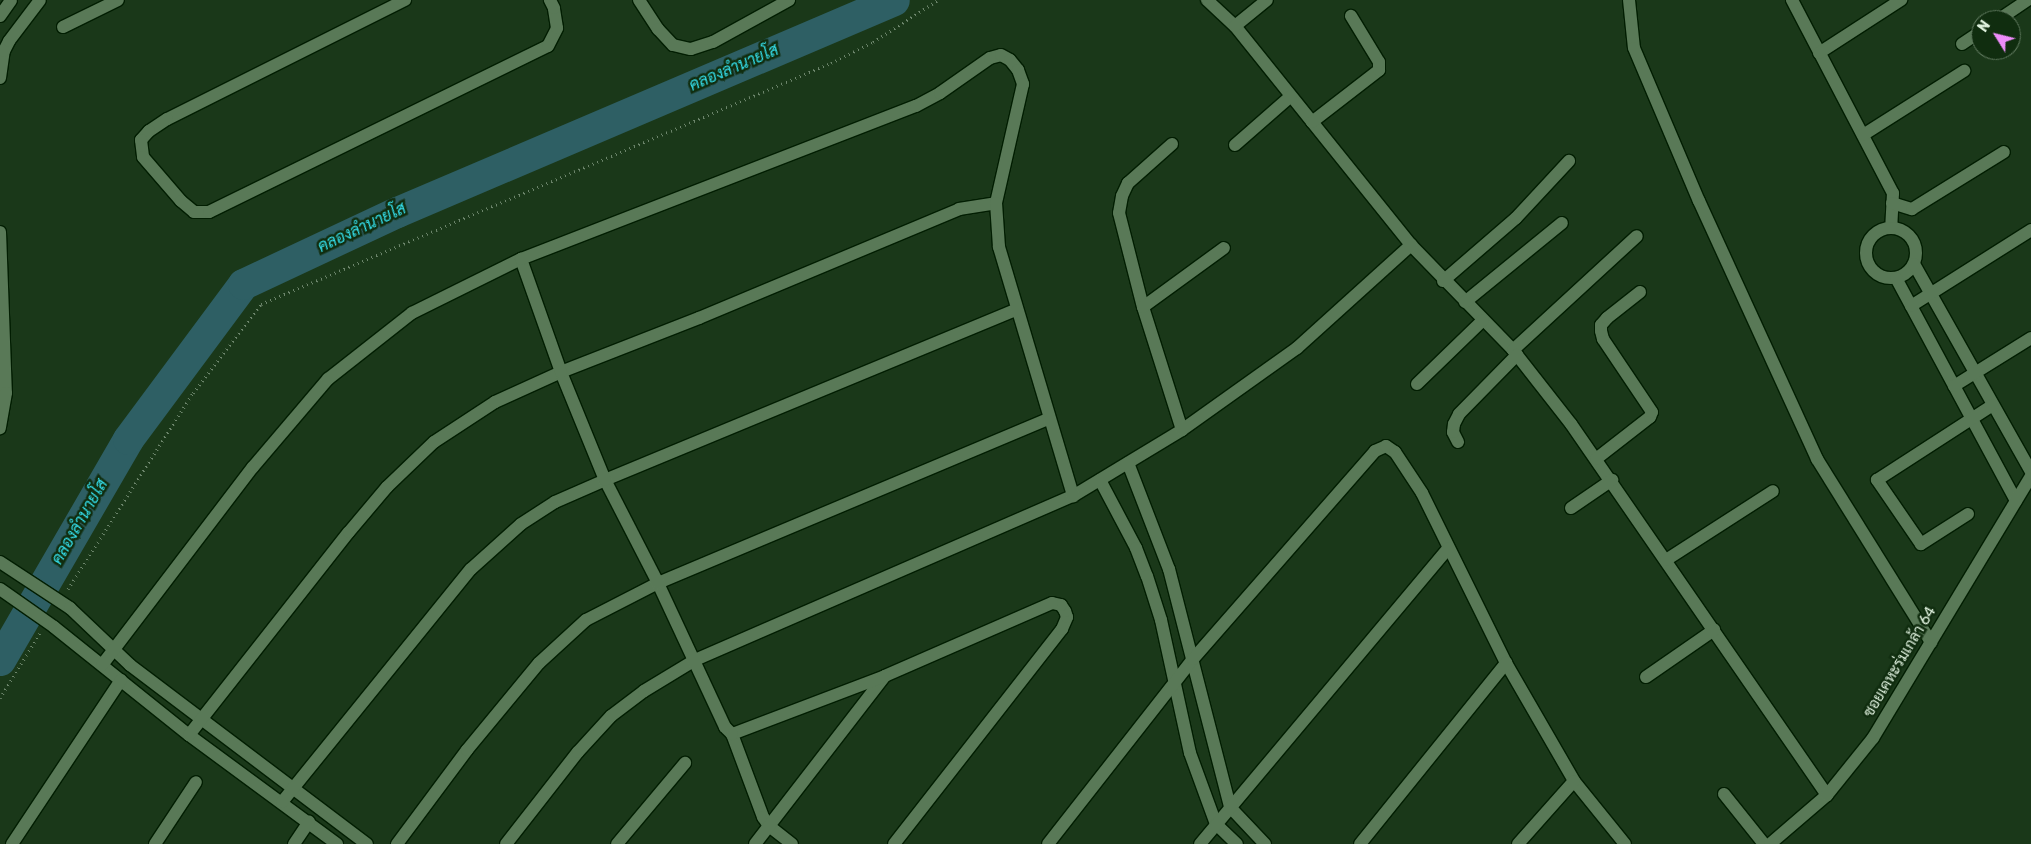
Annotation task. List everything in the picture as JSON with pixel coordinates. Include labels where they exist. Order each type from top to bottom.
[{"type":"street","points":[[0,16],[11,0]]},
{"type":"street","points":[[0,78],[4,51],[40,0]]},
{"type":"street","points":[[64,27],[118,0]]},
{"type":"street","points":[[405,0],[167,120],[149,131],[141,140],[143,157],[181,201],[194,212],[209,212],[548,46],[557,28],[554,8],[550,0]]},
{"type":"street","points":[[639,0],[658,29],[673,45],[691,49],[713,42],[789,0]]},
{"type":"street","points":[[1207,0],[1235,26],[1411,245],[1443,281],[1515,352],[1612,480],[1827,795]]},
{"type":"street","points":[[1235,26],[1267,0]]},
{"type":"street","points":[[1628,0],[1634,48],[1699,201],[1817,460],[1931,642]]},
{"type":"street","points":[[1792,0],[1893,192],[1891,228]]},
{"type":"street","points":[[1819,53],[1901,0]]},
{"type":"street","points":[[2013,10],[2028,0]]},
{"type":"street","points":[[1312,122],[1379,70],[1379,62],[1351,16]]},
{"type":"street","points":[[1962,44],[1971,38]]},
{"type":"street","points":[[102,665],[253,467],[328,379],[412,313],[521,259],[916,106],[940,93],[990,58],[1001,55],[1010,60],[1018,70],[1023,84],[996,203],[999,247],[1072,496]]},
{"type":"street","points":[[1863,135],[1964,71]]},
{"type":"street","points":[[1236,145],[1290,96]]},
{"type":"street","points":[[1172,144],[1128,183],[1122,196],[1119,213],[1143,307],[1182,430]]},
{"type":"street","points":[[1892,203],[1912,209],[2004,152]]},
{"type":"street","points":[[1443,281],[1516,218],[1568,161]]},
{"type":"street","points":[[189,735],[349,532],[400,474],[434,442],[495,402],[561,372],[699,318],[960,209],[996,203]]},
{"type":"street","points":[[1465,302],[1562,223]]},
{"type":"street","points":[[1891,228],[1903,230],[1914,241],[1916,249],[1914,264],[1903,275],[1896,278],[1887,278],[1872,270],[1866,254],[1872,237],[1878,231],[1891,228]]},
{"type":"street","points":[[1911,306],[2031,230]]},
{"type":"street","points":[[0,232],[6,394],[0,428]]},
{"type":"street","points":[[1458,442],[1453,432],[1454,424],[1459,414],[1515,352],[1637,236]]},
{"type":"street","points":[[506,844],[578,752],[611,716],[644,691],[695,660],[1072,496],[1100,480],[1182,430],[1297,348],[1411,245]]},
{"type":"street","points":[[1143,307],[1224,248]]},
{"type":"street","points":[[521,259],[561,372],[605,480],[658,583],[725,727],[732,734],[757,804],[769,826],[792,844]]},
{"type":"street","points":[[1914,264],[2031,472]]},
{"type":"street","points":[[1896,278],[2016,501]]},
{"type":"street","points":[[1596,459],[1650,417],[1652,412],[1603,339],[1601,331],[1602,325],[1608,318],[1640,292]]},
{"type":"street","points":[[282,802],[471,569],[521,524],[555,502],[605,480],[1016,310]]},
{"type":"street","points":[[1417,384],[1483,320]]},
{"type":"street","points":[[1954,386],[2031,338]]},
{"type":"street","points":[[1968,514],[1921,544],[1876,480],[1994,405]]},
{"type":"street","points":[[397,844],[467,750],[539,663],[586,620],[658,583],[1048,419]]},
{"type":"street","points":[[1048,844],[1193,659],[1376,451],[1386,446],[1395,452],[1422,493],[1506,662],[1574,782],[1625,844]]},
{"type":"street","points":[[1128,463],[1169,569],[1230,807],[1265,844]]},
{"type":"street","name":"ซอยเคหะร่มเกล้า 64","points":[[1770,844],[1827,795],[1873,738],[2031,476]]},
{"type":"street","points":[[1100,480],[1136,548],[1147,576],[1161,620],[1190,754],[1216,824],[1237,844]]},
{"type":"street","points":[[1571,508],[1612,480]]},
{"type":"street","points":[[1666,560],[1773,491]]},
{"type":"street","points":[[1200,844],[1448,548]]},
{"type":"street","points":[[0,562],[70,608],[130,665],[367,844]]},
{"type":"street","points":[[0,589],[102,665],[189,735],[337,844]]},
{"type":"street","points":[[732,734],[739,733],[885,676],[1052,603],[1061,605],[1066,611],[1067,618],[1062,629],[894,844]]},
{"type":"street","points":[[1646,677],[1714,630]]},
{"type":"street","points":[[1360,844],[1506,662]]},
{"type":"street","points":[[755,844],[885,676]]},
{"type":"street","points":[[12,844],[120,680]]},
{"type":"street","points":[[617,844],[685,763]]},
{"type":"street","points":[[155,844],[196,782]]},
{"type":"street","points":[[1518,844],[1574,782]]},
{"type":"street","points":[[1724,794],[1764,844]]},
{"type":"street","points":[[294,844],[309,822]]},
{"type":"path","points":[[65,594],[193,393],[260,304],[831,63],[873,42],[938,0]]},
{"type":"path","points":[[0,698],[49,627]]},
{"type":"waterway","name":"คลองลำนายโส","points":[[0,660],[128,439],[243,284],[397,212],[894,0]]}]
